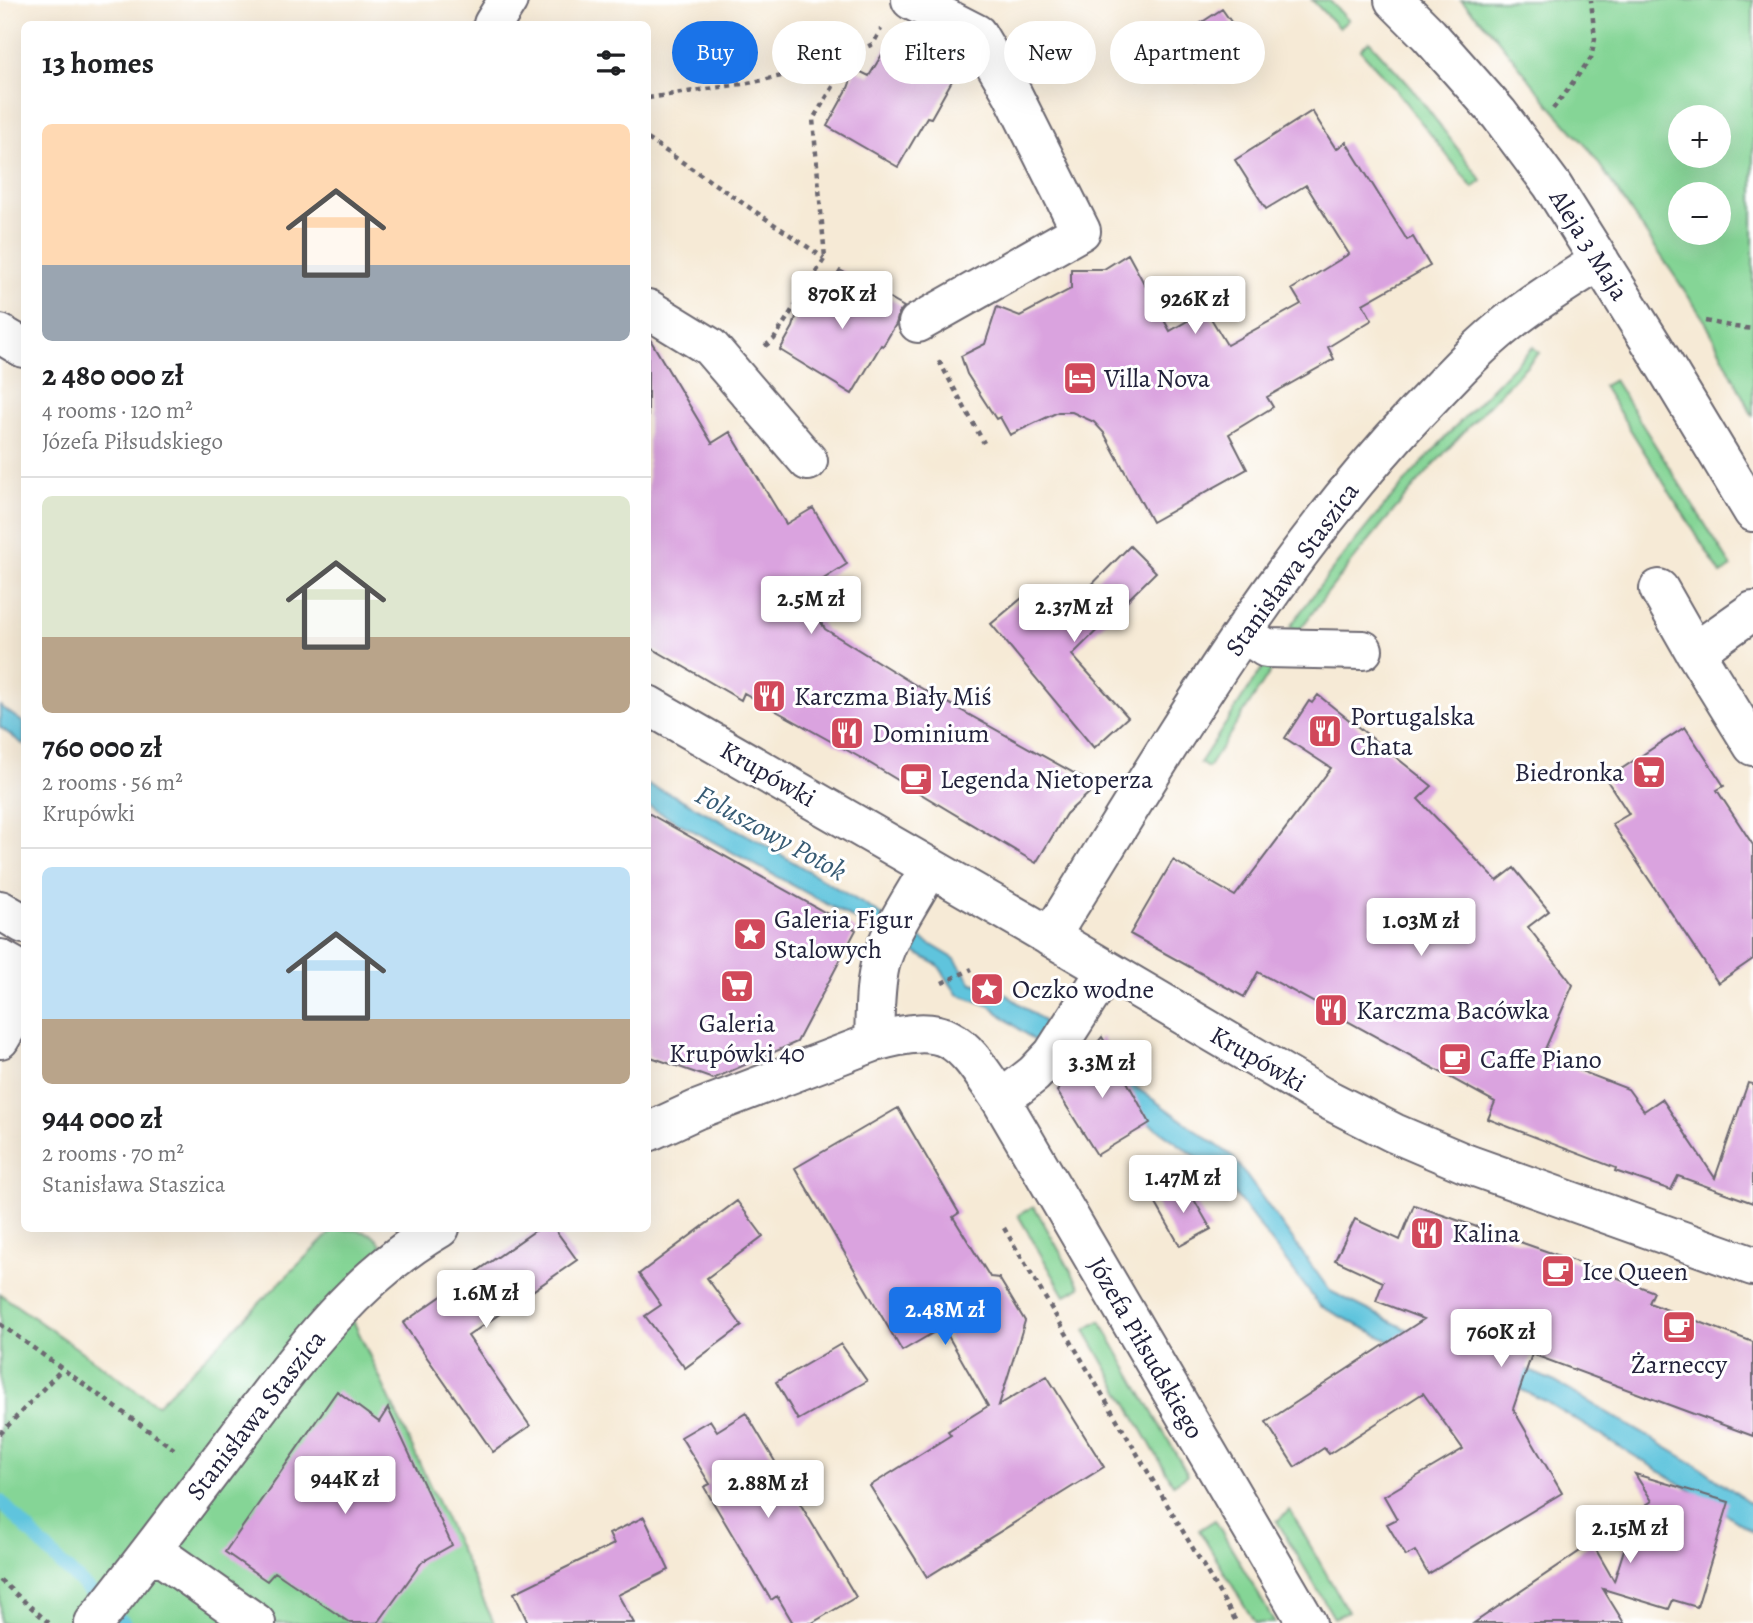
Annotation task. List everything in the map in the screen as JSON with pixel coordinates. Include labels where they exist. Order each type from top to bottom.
[{"type":"street","points":[[495,21],[508,0]]},
{"type":"street","name":"Aleja 3 Maja","points":[[1394,0],[1499,114],[1552,185],[1753,512]]},
{"type":"street","points":[[898,11],[977,34],[1012,93],[1081,231],[918,323]]},
{"type":"street","name":"Stanisława Staszica","points":[[1051,937],[1166,750],[1243,633],[1294,559],[1342,497],[1390,440],[1505,325],[1600,261]]},
{"type":"street","points":[[651,311],[710,348],[808,461]]},
{"type":"street","points":[[0,334],[21,346]]},
{"type":"street","points":[[1659,589],[1753,746]]},
{"type":"street","points":[[1695,652],[1753,611]]},
{"type":"street","points":[[1243,633],[1266,648],[1363,650]]},
{"type":"street","name":"Krupówki","points":[[651,707],[1321,1096],[1394,1133],[1467,1164],[1753,1266]]},
{"type":"street","points":[[651,1131],[696,1110],[874,1042],[877,985],[881,964],[888,943],[930,867]]},
{"type":"street","points":[[0,909],[21,921]]},
{"type":"street","points":[[0,959],[18,969],[0,999]]},
{"type":"street","points":[[1001,1100],[1034,1074],[1053,1054],[1105,971]]},
{"type":"street","points":[[0,1039],[21,1003]]},
{"type":"street","name":"Józefa Piłsudskiego","points":[[874,1042],[919,1032],[940,1035],[957,1043],[975,1062],[1001,1100],[1307,1623]]},
{"type":"street","name":"Stanisława Staszica","points":[[94,1623],[280,1381],[353,1297],[396,1258],[434,1232]]},
{"type":"street","points":[[152,1550],[256,1623]]},
{"type":"path","points":[[1553,109],[1591,58],[1595,39],[1591,0]]},
{"type":"path","points":[[866,47],[873,44],[898,11]]},
{"type":"path","points":[[651,98],[772,78]]},
{"type":"path","points":[[731,371],[774,339],[825,258],[813,119],[835,84]]},
{"type":"path","points":[[651,141],[825,258]]},
{"type":"path","points":[[1706,321],[1753,328]]},
{"type":"path","points":[[918,323],[984,443]]},
{"type":"path","points":[[942,983],[972,969]]},
{"type":"path","points":[[1004,1228],[1237,1623]]},
{"type":"path","points":[[0,1324],[209,1474]]},
{"type":"path","points":[[0,1434],[62,1369]]},
{"type":"path","points":[[0,1580],[49,1623]]},
{"type":"green space","points":[[1312,0],[1329,0],[1348,20],[1339,28]]},
{"type":"green space","points":[[1461,0],[1753,0],[1753,417],[1705,321],[1589,149],[1553,109],[1492,32]]},
{"type":"green space","points":[[1369,41],[1410,86],[1482,181],[1473,188],[1394,88],[1360,50]]},
{"type":"green space","points":[[1533,347],[1539,353],[1413,488],[1298,632],[1290,627],[1346,552],[1406,481]]},
{"type":"green space","points":[[1614,380],[1732,567],[1721,574],[1603,386]]},
{"type":"green space","points":[[1264,665],[1272,669],[1208,768],[1200,763]]},
{"type":"green space","points":[[1034,1206],[1080,1287],[1065,1296],[1018,1215]]},
{"type":"green space","points":[[331,1232],[369,1233],[386,1251],[398,1274],[351,1316],[494,1623],[0,1623],[0,1294],[157,1405]]},
{"type":"green space","points":[[1100,1321],[1188,1475],[1173,1484],[1085,1330]]},
{"type":"green space","points":[[1290,1510],[1348,1612],[1334,1618],[1277,1521]]},
{"type":"green space","points":[[1215,1520],[1275,1623],[1255,1623],[1199,1530]]},
{"type":"water","points":[[0,706],[21,721],[21,743],[0,727]]},
{"type":"water","points":[[651,786],[673,795],[755,839],[955,959],[972,983],[1000,990],[1232,1156],[1330,1291],[1404,1328],[1473,1346],[1555,1382],[1703,1469],[1753,1505],[1753,1532],[1692,1491],[1543,1400],[1465,1364],[1397,1345],[1320,1306],[1219,1173],[1033,1040],[990,1006],[957,994],[938,965],[651,808]]},
{"type":"building","points":[[1222,9],[1230,21],[1204,21]]},
{"type":"building","points":[[880,58],[880,84],[950,84],[898,167],[827,126],[849,84],[866,84],[866,74],[869,76]]},
{"type":"building","points":[[1312,111],[1336,149],[1346,142],[1407,240],[1413,237],[1430,266],[1363,304],[1372,320],[1328,347],[1334,359],[1267,397],[1273,407],[1229,434],[1247,469],[1152,522],[1104,433],[1094,422],[1072,412],[1058,412],[1010,435],[1000,417],[996,419],[967,374],[961,356],[985,344],[997,307],[1020,316],[1071,289],[1071,269],[1104,269],[1128,254],[1170,331],[1206,310],[1227,345],[1301,304],[1292,289],[1349,254],[1306,185],[1266,209],[1235,160]]},
{"type":"building","points":[[840,270],[904,307],[852,394],[780,350],[793,327],[802,296],[817,305]]},
{"type":"building","points":[[651,341],[712,443],[730,432],[786,524],[813,508],[847,564],[803,592],[825,629],[912,683],[1097,786],[1066,814],[1036,863],[861,758],[744,693],[741,700],[651,648]]},
{"type":"building","points":[[1130,546],[1156,572],[1072,655],[1128,717],[1094,748],[991,624],[1028,593],[1037,604],[1046,596],[1061,616]]},
{"type":"building","points":[[1318,695],[1432,786],[1418,799],[1497,881],[1514,868],[1549,911],[1528,927],[1573,985],[1542,1056],[1628,1089],[1644,1111],[1662,1099],[1715,1178],[1748,1083],[1753,1084],[1753,1203],[1678,1176],[1671,1190],[1615,1171],[1616,1168],[1488,1119],[1495,1102],[1258,972],[1244,997],[1130,934],[1173,860],[1235,896],[1331,768],[1285,738],[1309,701],[1312,703]]},
{"type":"building","points":[[1685,727],[1724,786],[1717,790],[1753,845],[1753,959],[1718,983],[1612,824],[1629,814],[1606,779]]},
{"type":"building","name":"Galeria Krupówki 40","points":[[651,815],[856,930],[797,1042],[713,1079],[651,1057]]},
{"type":"building","points":[[1102,1037],[1150,1123],[1097,1155],[1057,1091]]},
{"type":"building","points":[[898,1108],[959,1213],[953,1217],[990,1277],[999,1278],[1025,1321],[999,1405],[1047,1376],[1104,1467],[927,1577],[870,1486],[951,1435],[948,1431],[988,1406],[943,1327],[902,1351],[795,1168]]},
{"type":"building","points":[[1185,1184],[1211,1229],[1180,1246],[1155,1202]]},
{"type":"building","points":[[737,1201],[763,1236],[707,1278],[742,1326],[685,1368],[645,1316],[661,1305],[639,1274]]},
{"type":"building","points":[[1414,1205],[1654,1292],[1649,1303],[1753,1342],[1753,1436],[1532,1354],[1513,1409],[1562,1493],[1428,1574],[1415,1551],[1406,1556],[1387,1524],[1397,1519],[1384,1496],[1463,1449],[1423,1393],[1329,1454],[1324,1448],[1295,1467],[1266,1422],[1424,1319],[1376,1301],[1383,1282],[1335,1260],[1355,1219],[1400,1240]]},
{"type":"building","points":[[533,1232],[557,1232],[577,1260],[468,1336],[530,1426],[493,1452],[403,1323]]},
{"type":"building","points":[[841,1344],[867,1381],[798,1420],[776,1382]]},
{"type":"building","points":[[337,1391],[379,1422],[388,1408],[452,1545],[422,1562],[378,1623],[350,1623],[275,1572],[267,1581],[225,1552]]},
{"type":"building","points":[[746,1413],[856,1597],[812,1623],[793,1623],[777,1596],[771,1600],[704,1487],[710,1484],[681,1437],[710,1420],[717,1431]]},
{"type":"building","points":[[1635,1474],[1729,1502],[1697,1607],[1673,1600],[1669,1609],[1603,1589],[1624,1623],[1474,1623],[1592,1543],[1614,1581],[1636,1512],[1652,1501]]},
{"type":"building","points":[[644,1517],[669,1570],[618,1595],[634,1623],[528,1623],[514,1593],[614,1544],[609,1534]]},
{"type":"waterway","points":[[0,1501],[60,1563],[124,1623]]},
{"type":"place","name":"Villa Nova","points":[[1080,378]]},
{"type":"place","name":"Karczma Biały Miś","points":[[769,696]]},
{"type":"place","name":"Portugalska Chata","points":[[1325,731]]},
{"type":"place","name":"Dominium","points":[[847,733]]},
{"type":"place","name":"Biedronka","points":[[1649,772]]},
{"type":"place","name":"Legenda Nietoperza","points":[[916,779]]},
{"type":"place","name":"Galeria Figur Stalowych","points":[[750,934]]},
{"type":"place","name":"Galeria Krupówki 40","points":[[737,986]]},
{"type":"place","name":"Oczko wodne","points":[[987,989]]},
{"type":"place","name":"Karczma Bacówka","points":[[1331,1010]]},
{"type":"place","name":"Caffe Piano","points":[[1455,1059]]},
{"type":"place","name":"Kalina","points":[[1427,1233]]},
{"type":"place","name":"Ice Queen","points":[[1558,1271]]},
{"type":"place","name":"Żarneccy","points":[[1679,1327]]},
{"type":"water label","name":"Foluszowy Potok","points":[[771,833]]}]
